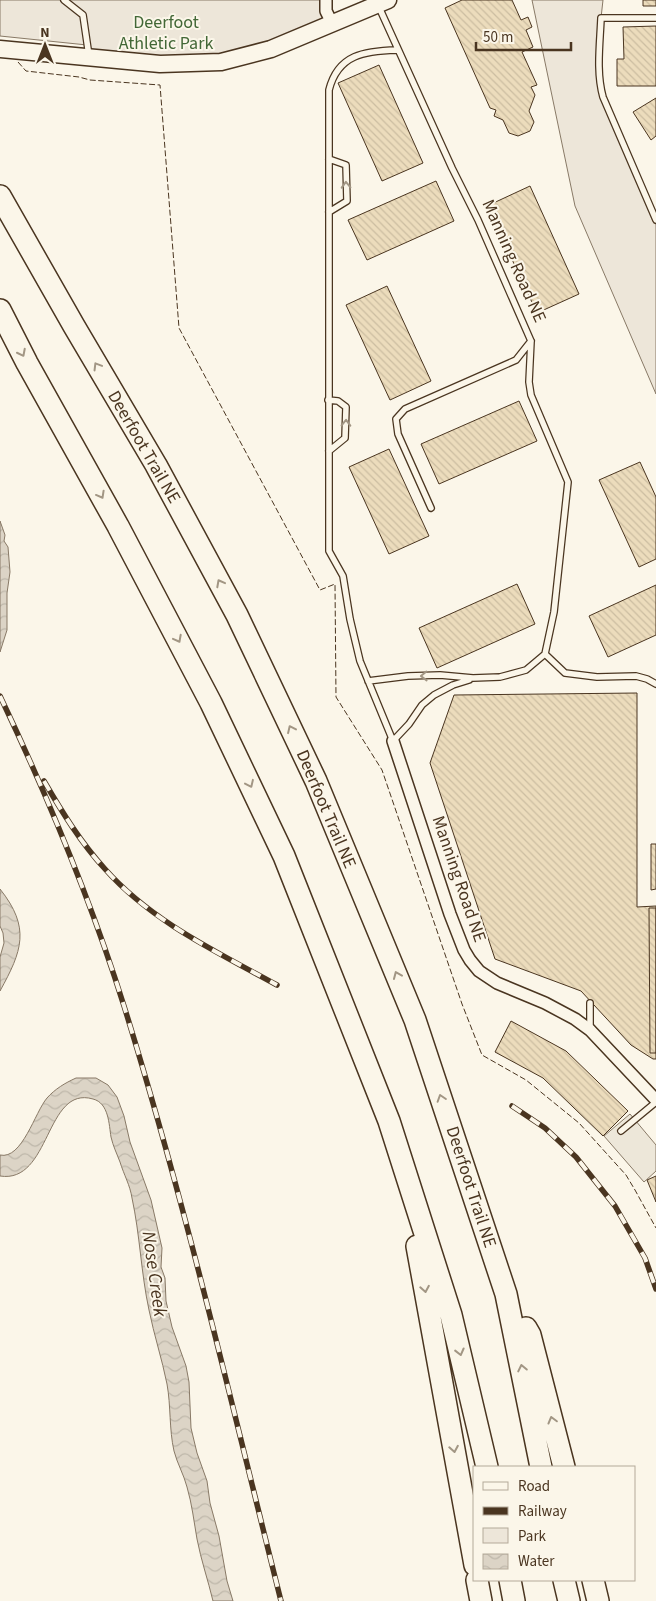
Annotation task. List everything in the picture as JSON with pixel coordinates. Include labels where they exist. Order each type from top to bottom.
[{"type":"highway","name":"Deerfoot Trail NE","points":[[0,196],[166,483],[237,614],[316,782],[415,1020],[506,1294],[542,1466]]},
{"type":"highway","points":[[0,310],[212,702],[284,856],[389,1121],[451,1315],[487,1466]]},
{"type":"highway","points":[[389,1121],[420,1259],[473,1554]]},
{"type":"highway","points":[[506,1294],[530,1335],[564,1466]]},
{"type":"highway","points":[[477,1581],[481,1601]]},
{"type":"highway","points":[[510,1581],[514,1601]]},
{"type":"highway","points":[[564,1581],[569,1601]]},
{"type":"highway","points":[[593,1581],[598,1601]]},
{"type":"street","points":[[326,0],[326,11],[332,24]]},
{"type":"street","points":[[0,49],[160,64],[222,62],[271,49],[383,2]]},
{"type":"street","name":"Manning Road NE","points":[[393,740],[450,914],[464,950],[470,960],[479,970],[497,983],[545,1003],[575,1019],[590,1030],[656,1101]]},
{"type":"lane","points":[[64,0],[83,15],[89,58]]},
{"type":"lane","name":"Manning Road NE","points":[[383,2],[397,50],[478,220],[531,341],[529,382],[531,395],[568,482],[554,612],[545,654]]},
{"type":"lane","points":[[656,18],[601,18],[600,58],[603,97],[656,220]]},
{"type":"lane","points":[[397,50],[365,52],[350,58],[339,68],[329,90],[329,551],[343,576],[354,640],[360,660],[393,740],[409,724],[422,705],[434,695],[453,685],[473,678]]},
{"type":"lane","points":[[328,158],[346,165],[347,201],[328,212]]},
{"type":"lane","points":[[431,508],[398,434],[396,419],[405,409],[516,360],[531,341]]},
{"type":"lane","points":[[328,400],[338,401],[346,407],[345,438],[329,451]]},
{"type":"lane","points":[[368,682],[408,676],[440,675],[500,678],[526,670],[545,654],[565,673],[596,677],[636,676],[656,684]]},
{"type":"lane","points":[[590,1004],[590,1030]]},
{"type":"lane","points":[[621,1131],[656,1101]]},
{"type":"green space","name":"Deerfoot Athletic Park","points":[[0,0],[326,0],[333,25],[249,56],[89,57],[87,45],[0,36]]},
{"type":"green space","points":[[532,0],[603,0],[601,18],[601,88],[656,220],[656,394],[575,206]]},
{"type":"shaded area","points":[[630,1114],[656,1145],[656,1171],[644,1182],[604,1136]]},
{"type":"water","points":[[0,521],[5,535],[4,541],[8,547],[10,572],[7,593],[7,630],[0,652]]},
{"type":"water","points":[[0,889],[16,916],[20,940],[14,964],[0,991],[0,957],[4,943],[0,926]]},
{"type":"water","name":"Nose Creek","points":[[76,1078],[96,1078],[108,1085],[117,1097],[130,1142],[151,1200],[162,1248],[161,1267],[165,1278],[166,1301],[189,1382],[191,1428],[207,1481],[210,1503],[233,1601],[213,1601],[197,1539],[189,1493],[174,1451],[167,1384],[146,1296],[131,1193],[113,1144],[109,1121],[102,1105],[93,1099],[77,1099],[65,1106],[29,1165],[17,1174],[0,1176],[0,1155],[8,1155],[15,1150],[27,1134],[47,1098],[60,1086]]},
{"type":"building","points":[[462,0],[512,0],[521,20],[528,17],[532,27],[526,30],[533,47],[522,52],[537,85],[531,87],[535,95],[529,111],[534,122],[530,131],[518,136],[509,133],[503,120],[494,116],[496,110],[490,108],[445,8]]},
{"type":"building","points":[[643,0],[656,0],[656,6],[643,6]]},
{"type":"building","points":[[656,26],[656,86],[617,86],[617,59],[624,59],[623,27]]},
{"type":"building","points":[[379,65],[423,163],[382,181],[338,83]]},
{"type":"building","points":[[656,98],[656,136],[651,140],[633,112]]},
{"type":"building","points":[[436,181],[454,221],[367,260],[348,220]]},
{"type":"building","points":[[530,186],[579,294],[537,313],[487,206]]},
{"type":"building","points":[[387,286],[431,381],[390,400],[346,305]]},
{"type":"building","points":[[519,401],[537,441],[439,484],[421,444]]},
{"type":"building","points":[[389,449],[429,536],[389,554],[349,467]]},
{"type":"building","points":[[640,462],[656,497],[656,559],[639,567],[599,480]]},
{"type":"building","points":[[517,584],[535,624],[437,668],[419,628]]},
{"type":"building","points":[[656,585],[656,635],[608,657],[589,616]]},
{"type":"building","points":[[637,693],[637,907],[656,906],[656,1059],[631,1045],[581,991],[495,959],[430,763],[454,695]]},
{"type":"building","points":[[651,844],[656,844],[656,889],[651,890]]},
{"type":"building","points":[[649,908],[656,908],[656,1053],[650,1053]]},
{"type":"building","points":[[511,1021],[566,1051],[628,1111],[603,1136],[543,1078],[495,1052]]},
{"type":"building","points":[[656,1176],[656,1202],[647,1180]]},
{"type":"railway","points":[[0,696],[35,771],[83,888],[124,1006],[187,1228],[281,1601]]},
{"type":"railway","points":[[44,781],[80,838],[96,859],[123,888],[164,920],[208,948],[277,985]]},
{"type":"railway","points":[[512,1106],[545,1128],[576,1157],[615,1206],[645,1258],[656,1289]]},
{"type":"fence","points":[[18,62],[26,71],[90,80],[160,85],[179,328],[320,590],[335,584],[336,697],[382,770],[462,1004],[482,1055],[526,1080],[579,1123],[626,1175],[656,1228]]}]
